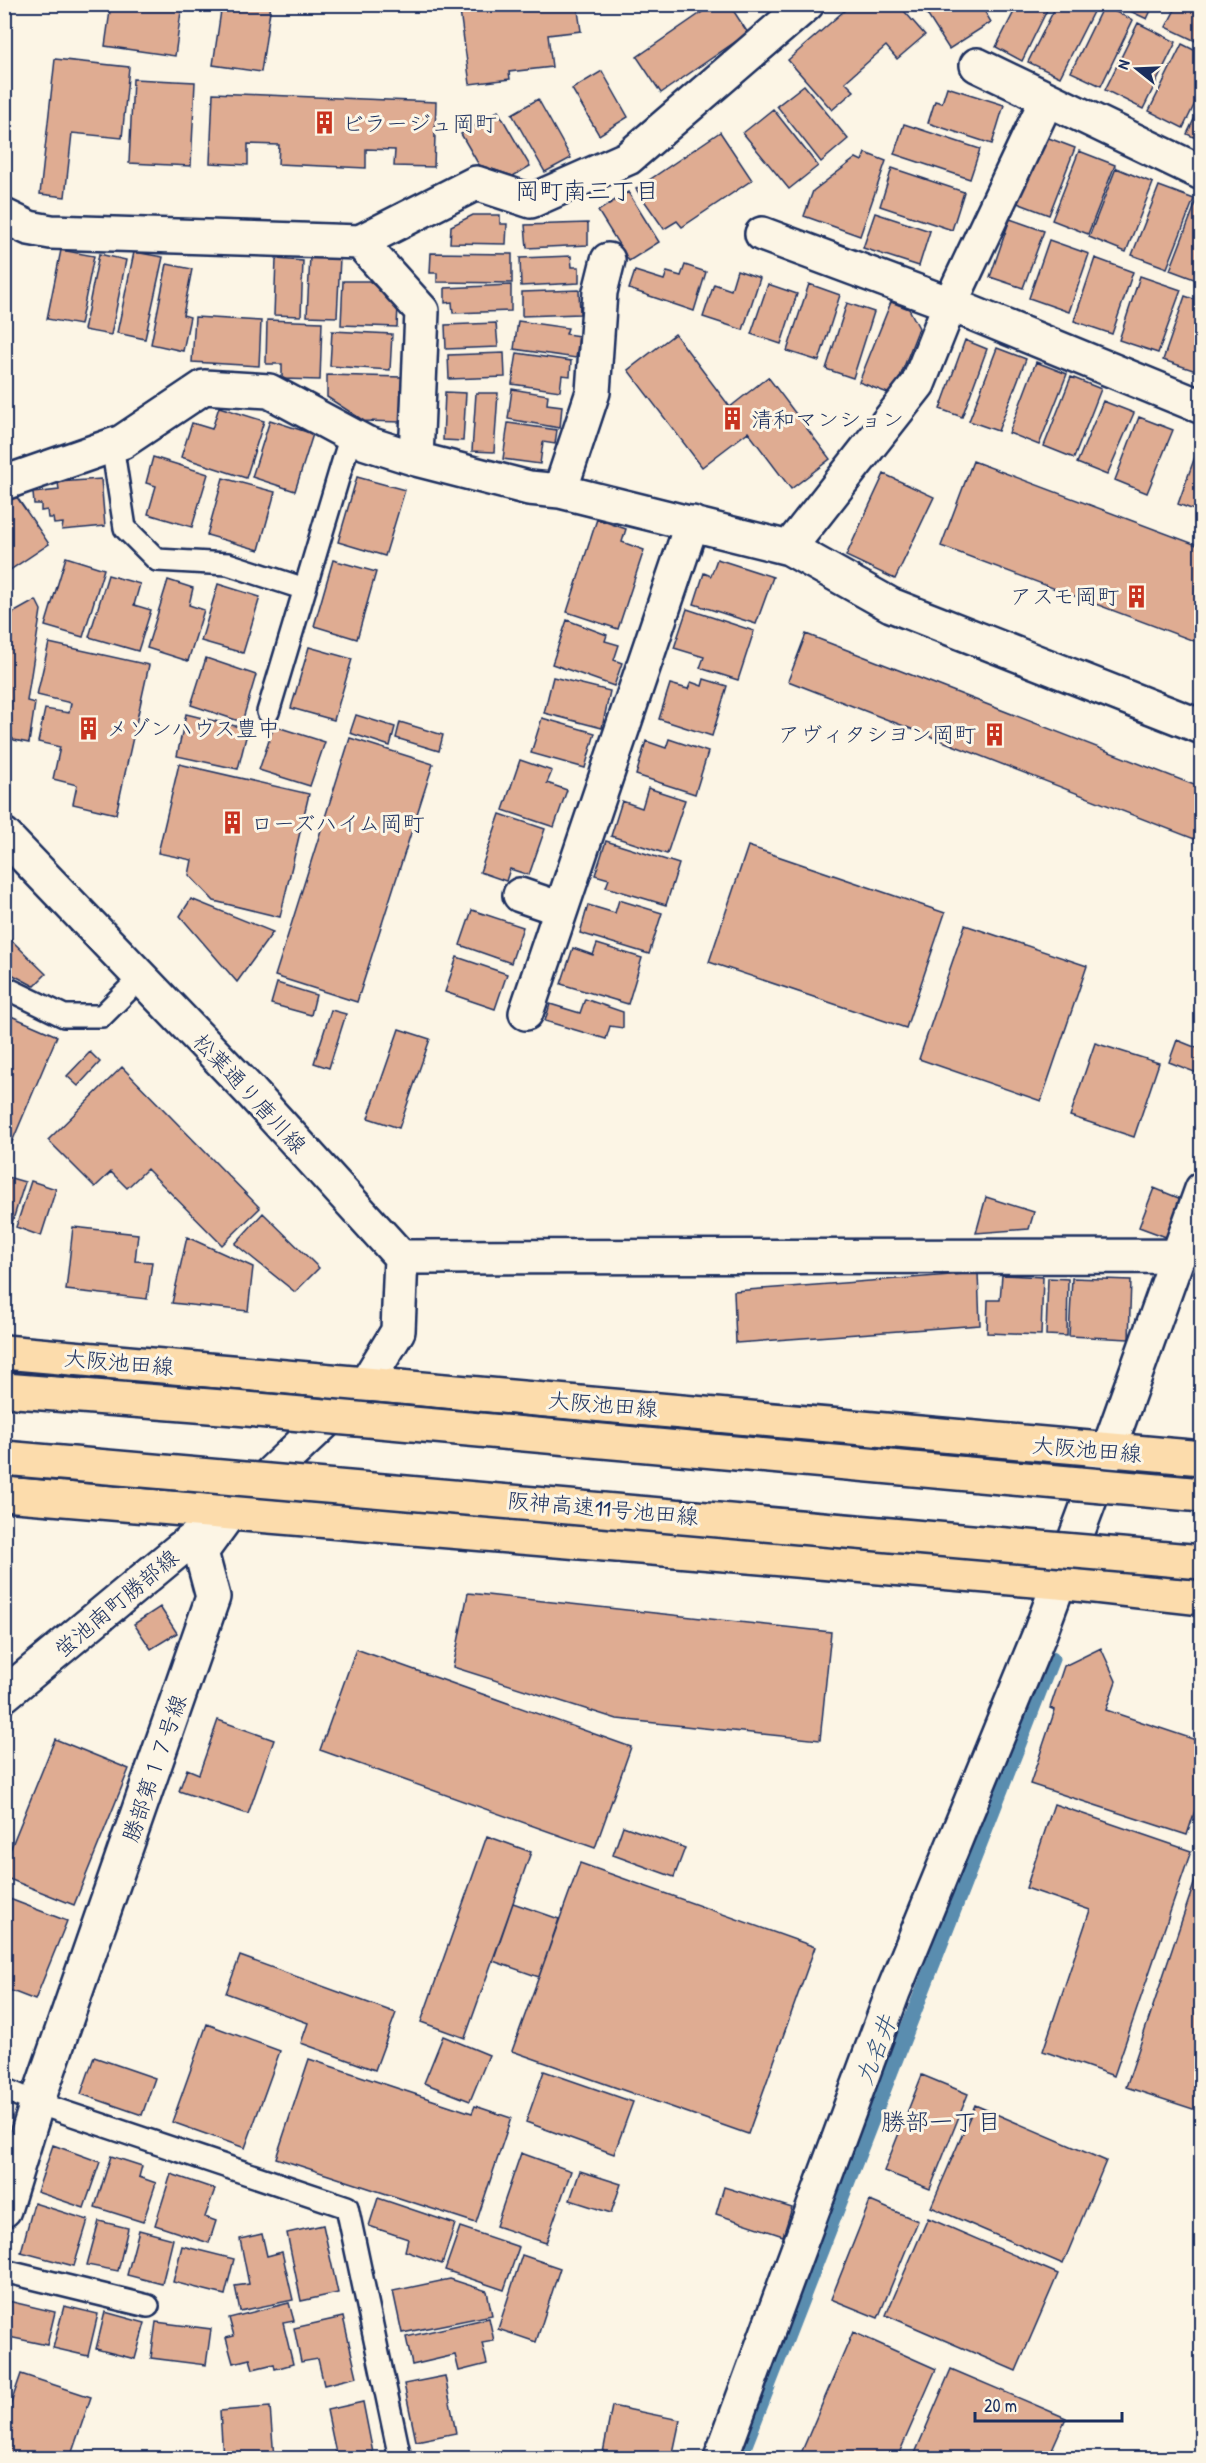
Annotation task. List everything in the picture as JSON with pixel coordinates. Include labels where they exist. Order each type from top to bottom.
[{"type":"main road","name":"大阪池田線","points":[[4,1352],[367,1382],[1202,1458]]},
{"type":"main road","points":[[4,1390],[235,1408],[1202,1495]]},
{"type":"main road","name":"阪神高速11号池田線","points":[[4,1458],[1202,1562]]},
{"type":"main road","points":[[4,1494],[1059,1582],[1202,1598]]},
{"type":"street","points":[[4,216],[29,228],[51,232],[360,242],[476,183],[531,201],[628,158],[807,4]]},
{"type":"street","points":[[977,65],[1202,173]]},
{"type":"street","points":[[789,548],[918,384],[950,304],[1047,99]]},
{"type":"street","points":[[762,234],[950,304],[1202,407]]},
{"type":"street","points":[[360,242],[422,311],[416,459]]},
{"type":"street","points":[[560,491],[593,392],[600,292],[608,260]]},
{"type":"street","points":[[4,483],[122,442],[204,387],[269,391],[366,443],[416,459],[529,488],[560,491],[789,548],[891,605],[1202,727]]},
{"type":"street","points":[[526,1013],[692,523]]},
{"type":"street","name":"松葉通り唐川線","points":[[4,835],[250,1092],[401,1257]]},
{"type":"street","points":[[520,896],[561,909]]},
{"type":"street","points":[[721,2458],[893,1992],[1059,1582],[1202,1189]]},
{"type":"street","points":[[367,1382],[398,1331],[401,1257],[1179,1256]]},
{"type":"street","name":"勝部第１７号線","points":[[4,2210],[37,2103],[213,1597],[201,1552],[230,1512],[367,1382]]},
{"type":"street","name":"蛍池南町勝部線","points":[[4,1695],[180,1549],[230,1512]]},
{"type":"lane","points":[[268,712],[351,435]]},
{"type":"lane","points":[[112,445],[124,528],[157,560],[228,564],[305,590]]},
{"type":"lane","points":[[4,987],[64,1016],[102,1016],[141,977]]},
{"type":"lane","points":[[4,2089],[37,2103],[347,2207],[400,2458]]},
{"type":"lane","points":[[4,2271],[148,2306]]},
{"type":"building","points":[[111,4],[182,4],[175,56],[105,46]]},
{"type":"building","points":[[222,4],[271,4],[261,72],[213,65]]},
{"type":"building","points":[[459,4],[577,4],[581,31],[548,35],[552,67],[509,72],[510,79],[470,84]]},
{"type":"building","points":[[714,4],[729,4],[748,33],[661,93],[637,57]]},
{"type":"building","points":[[852,4],[898,4],[925,35],[897,59],[886,46],[845,82],[854,91],[832,110],[788,60]]},
{"type":"building","points":[[929,4],[996,4],[985,12],[991,22],[949,49],[923,8]]},
{"type":"building","points":[[1018,4],[1050,4],[1022,61],[996,47]]},
{"type":"building","points":[[1057,4],[1096,6],[1060,77],[1028,62]]},
{"type":"building","points":[[1115,4],[1154,4],[1147,19]]},
{"type":"building","points":[[1178,4],[1202,4],[1202,44],[1166,27]]},
{"type":"building","points":[[1103,6],[1133,20],[1101,86],[1071,72]]},
{"type":"building","points":[[1138,23],[1176,42],[1143,109],[1105,90]]},
{"type":"building","points":[[1182,44],[1202,54],[1202,89],[1183,128],[1149,111]]},
{"type":"building","points":[[55,59],[129,67],[122,138],[72,133],[65,197],[40,194]]},
{"type":"building","points":[[602,71],[628,117],[599,135],[572,89]]},
{"type":"building","points":[[133,79],[195,82],[191,166],[129,163]]},
{"type":"building","points":[[804,85],[848,139],[821,162],[777,106]]},
{"type":"building","points":[[947,87],[1004,105],[992,144],[928,123],[935,101],[942,103]]},
{"type":"building","name":"ビラージュ岡町","points":[[213,93],[436,102],[434,167],[394,166],[395,150],[366,149],[366,168],[278,164],[279,145],[248,144],[248,165],[210,163]]},
{"type":"building","points":[[538,99],[571,158],[545,172],[512,114]]},
{"type":"building","points":[[1202,103],[1202,141],[1187,134]]},
{"type":"building","points":[[773,109],[818,166],[789,189],[743,133]]},
{"type":"building","points":[[498,111],[530,166],[513,176],[479,165],[461,134]]},
{"type":"building","points":[[904,124],[980,149],[970,179],[894,154]]},
{"type":"building","points":[[720,132],[752,180],[682,227],[677,221],[664,229],[636,189]]},
{"type":"building","points":[[1038,134],[1075,148],[1049,215],[1012,201]]},
{"type":"building","points":[[1079,151],[1115,165],[1088,234],[1052,220]]},
{"type":"building","points":[[865,153],[886,161],[860,236],[804,216],[813,191],[856,158],[862,161]]},
{"type":"building","points":[[892,168],[964,192],[952,230],[880,206]]},
{"type":"building","points":[[1116,168],[1153,183],[1126,252],[1089,237]]},
{"type":"building","points":[[1159,186],[1194,199],[1167,268],[1132,255]]},
{"type":"building","points":[[628,192],[659,242],[629,261],[598,211]]},
{"type":"building","points":[[1197,200],[1202,202],[1202,282],[1170,270]]},
{"type":"building","points":[[875,213],[930,231],[919,266],[863,248]]},
{"type":"building","points":[[473,215],[500,215],[500,224],[507,224],[506,244],[450,243],[451,226]]},
{"type":"building","points":[[1010,219],[1044,231],[1023,288],[990,277]]},
{"type":"building","points":[[588,223],[588,245],[527,248],[525,225]]},
{"type":"building","points":[[1049,240],[1089,254],[1069,312],[1029,298]]},
{"type":"building","points":[[61,250],[94,256],[80,325],[47,319]]},
{"type":"building","points":[[134,252],[163,257],[145,339],[117,333]]},
{"type":"building","points":[[431,253],[512,254],[512,283],[437,282],[437,273],[430,273]]},
{"type":"building","points":[[99,254],[126,260],[111,335],[84,330]]},
{"type":"building","points":[[310,256],[340,258],[337,317],[307,316]]},
{"type":"building","points":[[571,256],[572,267],[579,267],[579,283],[521,286],[520,258]]},
{"type":"building","points":[[1095,258],[1133,272],[1112,334],[1074,321]]},
{"type":"building","points":[[276,259],[303,261],[301,316],[274,315]]},
{"type":"building","points":[[167,264],[192,269],[183,315],[190,317],[183,351],[151,344]]},
{"type":"building","points":[[685,265],[706,272],[694,311],[629,289],[635,271],[664,280],[667,272],[681,276]]},
{"type":"building","points":[[737,270],[760,278],[743,330],[703,317],[714,284],[731,290]]},
{"type":"building","points":[[1140,276],[1181,290],[1158,353],[1119,340]]},
{"type":"building","points":[[343,281],[369,281],[398,305],[397,327],[341,325]]},
{"type":"building","points":[[768,284],[797,294],[781,344],[751,334]]},
{"type":"building","points":[[809,284],[840,295],[819,361],[787,351]]},
{"type":"building","points":[[511,285],[511,311],[453,313],[452,302],[445,303],[445,288]]},
{"type":"building","points":[[579,290],[580,314],[522,316],[522,292]]},
{"type":"building","points":[[1185,296],[1202,302],[1202,373],[1163,360]]},
{"type":"building","points":[[891,302],[909,309],[919,328],[893,395],[859,382]]},
{"type":"building","points":[[847,303],[874,312],[853,378],[826,369]]},
{"type":"building","points":[[195,317],[261,321],[259,366],[192,362]]},
{"type":"building","points":[[267,320],[322,322],[320,380],[282,379],[282,364],[266,364]]},
{"type":"building","points":[[518,321],[568,328],[566,334],[579,336],[576,358],[514,349]]},
{"type":"building","points":[[496,323],[498,347],[446,349],[445,325]]},
{"type":"building","points":[[332,331],[392,334],[390,370],[330,366]]},
{"type":"building","name":"清和マンション","points":[[675,334],[730,407],[768,377],[830,459],[791,489],[748,432],[702,467],[628,370]]},
{"type":"building","points":[[965,340],[987,349],[962,417],[940,409]]},
{"type":"building","points":[[997,348],[1026,359],[998,431],[969,421]]},
{"type":"building","points":[[504,353],[505,377],[449,379],[448,355]]},
{"type":"building","points":[[517,353],[571,361],[570,376],[562,375],[560,391],[512,384]]},
{"type":"building","points":[[1036,362],[1067,374],[1039,445],[1009,433]]},
{"type":"building","points":[[327,375],[402,377],[401,422],[364,421],[327,397]]},
{"type":"building","points":[[1071,377],[1101,389],[1074,458],[1044,446]]},
{"type":"building","points":[[512,389],[548,395],[547,404],[562,406],[560,428],[508,419]]},
{"type":"building","points":[[445,392],[466,393],[463,441],[443,440]]},
{"type":"building","points":[[476,393],[498,393],[494,452],[472,451]]},
{"type":"building","points":[[1103,401],[1134,413],[1107,475],[1077,463]]},
{"type":"building","points":[[219,407],[264,421],[246,478],[181,457],[192,423],[212,429]]},
{"type":"building","points":[[1139,417],[1173,430],[1147,493],[1115,480]]},
{"type":"building","points":[[270,420],[313,434],[295,491],[252,477]]},
{"type":"building","points":[[508,423],[557,430],[555,444],[543,442],[540,464],[503,459]]},
{"type":"building","points":[[1197,451],[1202,453],[1202,513],[1178,504]]},
{"type":"building","points":[[153,457],[208,474],[192,527],[148,514],[156,486],[146,483]]},
{"type":"building","name":"アスモ岡町","points":[[973,461],[1202,547],[1202,644],[941,546]]},
{"type":"building","points":[[884,474],[934,497],[895,579],[846,556]]},
{"type":"building","points":[[357,477],[405,490],[385,556],[338,542]]},
{"type":"building","points":[[223,478],[275,492],[259,550],[207,535]]},
{"type":"building","points":[[101,479],[105,526],[62,530],[63,523],[54,524],[53,518],[48,518],[47,510],[41,511],[41,504],[34,504],[33,493],[59,490],[58,482]]},
{"type":"building","points":[[14,493],[49,544],[4,574],[4,500]]},
{"type":"building","points":[[597,519],[626,529],[622,542],[644,550],[618,629],[567,612]]},
{"type":"building","points":[[66,557],[104,569],[83,637],[45,626]]},
{"type":"building","points":[[717,559],[773,577],[756,624],[694,604],[704,573],[711,576]]},
{"type":"building","points":[[333,560],[376,572],[357,639],[314,626]]},
{"type":"building","points":[[108,575],[140,584],[134,605],[151,610],[138,651],[89,637]]},
{"type":"building","points":[[168,580],[193,588],[189,605],[204,610],[188,661],[147,648]]},
{"type":"building","points":[[218,584],[260,597],[243,653],[201,641]]},
{"type":"building","points":[[36,600],[41,610],[27,701],[35,703],[29,743],[14,740],[4,730],[4,618]]},
{"type":"building","points":[[687,609],[754,631],[738,680],[700,668],[704,657],[674,648]]},
{"type":"building","points":[[567,620],[607,635],[605,641],[619,645],[614,660],[622,663],[614,686],[552,664]]},
{"type":"building","name":"アヴィタシヨン岡町","points":[[806,634],[1202,788],[1202,842],[788,681]]},
{"type":"building","name":"メゾンハウス豊中","points":[[49,643],[149,665],[116,814],[73,804],[77,785],[53,779],[60,747],[38,742],[45,709],[69,713],[71,703],[37,695]]},
{"type":"building","points":[[309,647],[352,659],[334,720],[291,708]]},
{"type":"building","points":[[206,658],[256,675],[242,722],[191,705]]},
{"type":"building","points":[[553,677],[610,691],[602,728],[544,713]]},
{"type":"building","points":[[704,679],[727,686],[712,736],[659,719],[670,684],[688,689],[691,682],[702,686]]},
{"type":"building","points":[[186,714],[248,729],[238,769],[177,756]]},
{"type":"building","points":[[356,715],[395,727],[390,746],[350,733]]},
{"type":"building","points":[[542,718],[595,733],[585,768],[531,753]]},
{"type":"building","points":[[400,722],[443,735],[439,751],[396,738]]},
{"type":"building","points":[[274,726],[325,742],[310,786],[259,770]]},
{"type":"building","points":[[350,738],[433,764],[357,1002],[275,976]]},
{"type":"building","points":[[669,739],[708,752],[695,794],[636,775],[646,741],[666,748]]},
{"type":"building","points":[[520,760],[552,771],[547,783],[567,790],[554,827],[503,810]]},
{"type":"building","name":"ローズハイム岡町","points":[[179,764],[309,794],[280,917],[214,901],[189,875],[192,860],[158,853]]},
{"type":"building","points":[[648,788],[685,800],[667,854],[611,836],[622,801],[642,808]]},
{"type":"building","points":[[500,814],[545,829],[529,875],[510,869],[506,881],[480,872]]},
{"type":"building","points":[[606,841],[679,864],[666,905],[606,887],[609,879],[595,875]]},
{"type":"building","points":[[748,846],[945,913],[906,1028],[709,962]]},
{"type":"building","points":[[191,899],[273,932],[237,982],[180,916]]},
{"type":"building","points":[[619,900],[662,913],[649,954],[580,933],[588,905],[615,913]]},
{"type":"building","points":[[472,910],[523,927],[511,963],[460,945]]},
{"type":"building","points":[[965,925],[1087,966],[1041,1101],[919,1059]]},
{"type":"building","points":[[4,933],[46,974],[34,986],[4,970]]},
{"type":"building","points":[[597,944],[642,958],[628,1004],[561,984],[573,948],[593,955]]},
{"type":"building","points":[[457,957],[507,974],[495,1009],[445,992]]},
{"type":"building","points":[[277,983],[316,995],[311,1015],[271,1004]]},
{"type":"building","points":[[585,999],[623,1012],[623,1028],[610,1026],[606,1039],[545,1021],[550,1004],[580,1013]]},
{"type":"building","points":[[331,1010],[346,1014],[329,1068],[314,1063]]},
{"type":"building","points":[[4,1013],[57,1036],[4,1161]]},
{"type":"building","points":[[399,1029],[430,1039],[399,1128],[368,1118]]},
{"type":"building","points":[[1177,1040],[1202,1050],[1202,1075],[1169,1062]]},
{"type":"building","points":[[1095,1043],[1159,1063],[1134,1137],[1070,1116]]},
{"type":"building","points":[[90,1052],[100,1062],[78,1086],[67,1076]]},
{"type":"building","points":[[122,1067],[260,1208],[222,1245],[147,1169],[127,1188],[111,1172],[95,1187],[48,1140]]},
{"type":"building","points":[[4,1176],[25,1182],[11,1226],[4,1224]]},
{"type":"building","points":[[31,1181],[56,1189],[41,1236],[16,1227]]},
{"type":"building","points":[[1154,1188],[1181,1199],[1166,1237],[1139,1227]]},
{"type":"building","points":[[986,1197],[1034,1212],[1029,1229],[976,1233]]},
{"type":"building","points":[[263,1213],[319,1268],[295,1292],[235,1244]]},
{"type":"building","points":[[73,1227],[138,1234],[135,1261],[152,1262],[147,1299],[66,1290]]},
{"type":"building","points":[[187,1237],[253,1267],[248,1311],[172,1303]]},
{"type":"building","points":[[978,1273],[980,1325],[736,1343],[734,1291]]},
{"type":"building","points":[[1002,1275],[1043,1277],[1041,1335],[987,1333],[988,1300],[1000,1300]]},
{"type":"building","points":[[1048,1278],[1068,1279],[1067,1336],[1046,1335]]},
{"type":"building","points":[[1072,1278],[1131,1280],[1129,1339],[1069,1336]]},
{"type":"building","points":[[468,1593],[831,1632],[820,1740],[617,1719],[453,1667]]},
{"type":"building","points":[[160,1607],[177,1633],[151,1649],[134,1624]]},
{"type":"building","points":[[1101,1648],[1116,1681],[1106,1710],[1202,1742],[1202,1789],[1187,1835],[1030,1784],[1055,1710],[1050,1708],[1064,1666]]},
{"type":"building","points":[[356,1649],[631,1747],[595,1848],[320,1750]]},
{"type":"building","points":[[218,1720],[274,1740],[248,1814],[179,1791],[187,1769],[199,1774]]},
{"type":"building","points":[[55,1739],[129,1769],[74,1905],[4,1877],[4,1865]]},
{"type":"building","points":[[1054,1804],[1191,1851],[1114,2076],[1043,2051],[1090,1910],[1026,1888]]},
{"type":"building","points":[[623,1826],[685,1848],[674,1877],[613,1855]]},
{"type":"building","points":[[487,1836],[531,1852],[465,2038],[421,2022]]},
{"type":"building","points":[[1202,1860],[1202,2112],[1126,2087]]},
{"type":"building","points":[[580,1863],[815,1947],[748,2134],[512,2051]]},
{"type":"building","points":[[7,1898],[67,1921],[35,2000],[4,1988],[4,1904]]},
{"type":"building","points":[[513,1903],[559,1919],[539,1977],[493,1961]]},
{"type":"building","points":[[240,1956],[396,2013],[375,2070],[301,2043],[308,2023],[226,1993]]},
{"type":"building","points":[[207,2024],[280,2051],[245,2148],[172,2122]]},
{"type":"building","points":[[443,2036],[489,2055],[470,2101],[424,2083]]},
{"type":"building","points":[[94,2057],[155,2078],[142,2115],[81,2094]]},
{"type":"building","points":[[309,2059],[472,2113],[475,2106],[511,2118],[476,2223],[276,2158]]},
{"type":"building","points":[[544,2071],[633,2102],[614,2154],[526,2122]]},
{"type":"building","points":[[922,2075],[968,2094],[930,2189],[884,2171]]},
{"type":"building","points":[[975,2105],[1106,2161],[1063,2264],[931,2207]]},
{"type":"building","points":[[53,2145],[100,2162],[84,2208],[37,2192]]},
{"type":"building","points":[[521,2153],[571,2171],[546,2243],[496,2226]]},
{"type":"building","points":[[111,2156],[142,2166],[139,2177],[156,2183],[143,2222],[95,2207]]},
{"type":"building","points":[[580,2171],[621,2184],[611,2213],[570,2200]]},
{"type":"building","points":[[171,2174],[215,2189],[205,2217],[216,2221],[209,2243],[155,2225]]},
{"type":"building","points":[[724,2187],[792,2208],[783,2236],[716,2214]]},
{"type":"building","points":[[378,2198],[455,2224],[442,2264],[405,2251],[408,2239],[369,2226]]},
{"type":"building","points":[[870,2201],[918,2221],[878,2318],[831,2299]]},
{"type":"building","points":[[34,2203],[88,2220],[74,2266],[21,2252]]},
{"type":"building","points":[[928,2218],[1058,2274],[1016,2371],[886,2315]]},
{"type":"building","points":[[99,2221],[128,2228],[118,2271],[87,2265]]},
{"type":"building","points":[[323,2225],[338,2293],[301,2301],[287,2233]]},
{"type":"building","points":[[460,2227],[519,2247],[504,2290],[445,2270]]},
{"type":"building","points":[[139,2230],[173,2239],[162,2284],[127,2275]]},
{"type":"building","points":[[262,2234],[267,2256],[282,2252],[293,2300],[240,2311],[235,2286],[249,2284],[240,2239]]},
{"type":"building","points":[[182,2246],[234,2259],[225,2295],[173,2282]]},
{"type":"building","points":[[522,2255],[560,2268],[536,2342],[498,2329]]},
{"type":"building","points":[[450,2279],[487,2291],[492,2315],[402,2333],[393,2291]]},
{"type":"building","points":[[4,2300],[55,2312],[47,2345],[4,2336]]},
{"type":"building","points":[[289,2303],[294,2321],[283,2323],[293,2364],[275,2369],[274,2364],[253,2369],[250,2359],[233,2363],[226,2338],[234,2336],[229,2318]]},
{"type":"building","points":[[64,2306],[98,2314],[88,2356],[53,2348]]},
{"type":"building","points":[[105,2312],[145,2323],[135,2359],[96,2349]]},
{"type":"building","points":[[343,2317],[357,2377],[324,2385],[318,2359],[301,2362],[294,2328]]},
{"type":"building","points":[[489,2318],[494,2341],[482,2343],[487,2364],[459,2371],[455,2355],[412,2365],[406,2337]]},
{"type":"building","points":[[156,2322],[211,2329],[206,2365],[151,2358]]},
{"type":"building","points":[[853,2332],[936,2369],[897,2458],[799,2458]]},
{"type":"building","points":[[951,2369],[1066,2418],[1048,2458],[913,2458]]},
{"type":"building","points":[[21,2374],[91,2397],[70,2458],[4,2458],[4,2407],[9,2409]]},
{"type":"building","points":[[445,2376],[456,2433],[416,2441],[404,2384]]},
{"type":"building","points":[[363,2402],[374,2458],[337,2458],[327,2410]]},
{"type":"building","points":[[612,2406],[680,2420],[672,2458],[602,2458]]},
{"type":"building","points":[[270,2407],[274,2458],[223,2458],[220,2411]]},
{"type":"waterway","name":"九名井","points":[[740,2458],[1052,1659]]},
{"type":"place","name":"ビラージュ岡町","points":[[324,123]]},
{"type":"place","name":"清和マンション","points":[[733,419]]},
{"type":"place","name":"アスモ岡町","points":[[1137,596]]},
{"type":"place","name":"メゾンハウス豊中","points":[[88,728]]},
{"type":"place","name":"アヴィタシヨン岡町","points":[[994,734]]},
{"type":"place","name":"ローズハイム岡町","points":[[233,823]]},
{"type":"district","name":"岡町南三丁目","points":[[587,190]]},
{"type":"district","name":"勝部一丁目","points":[[941,2121]]}]
